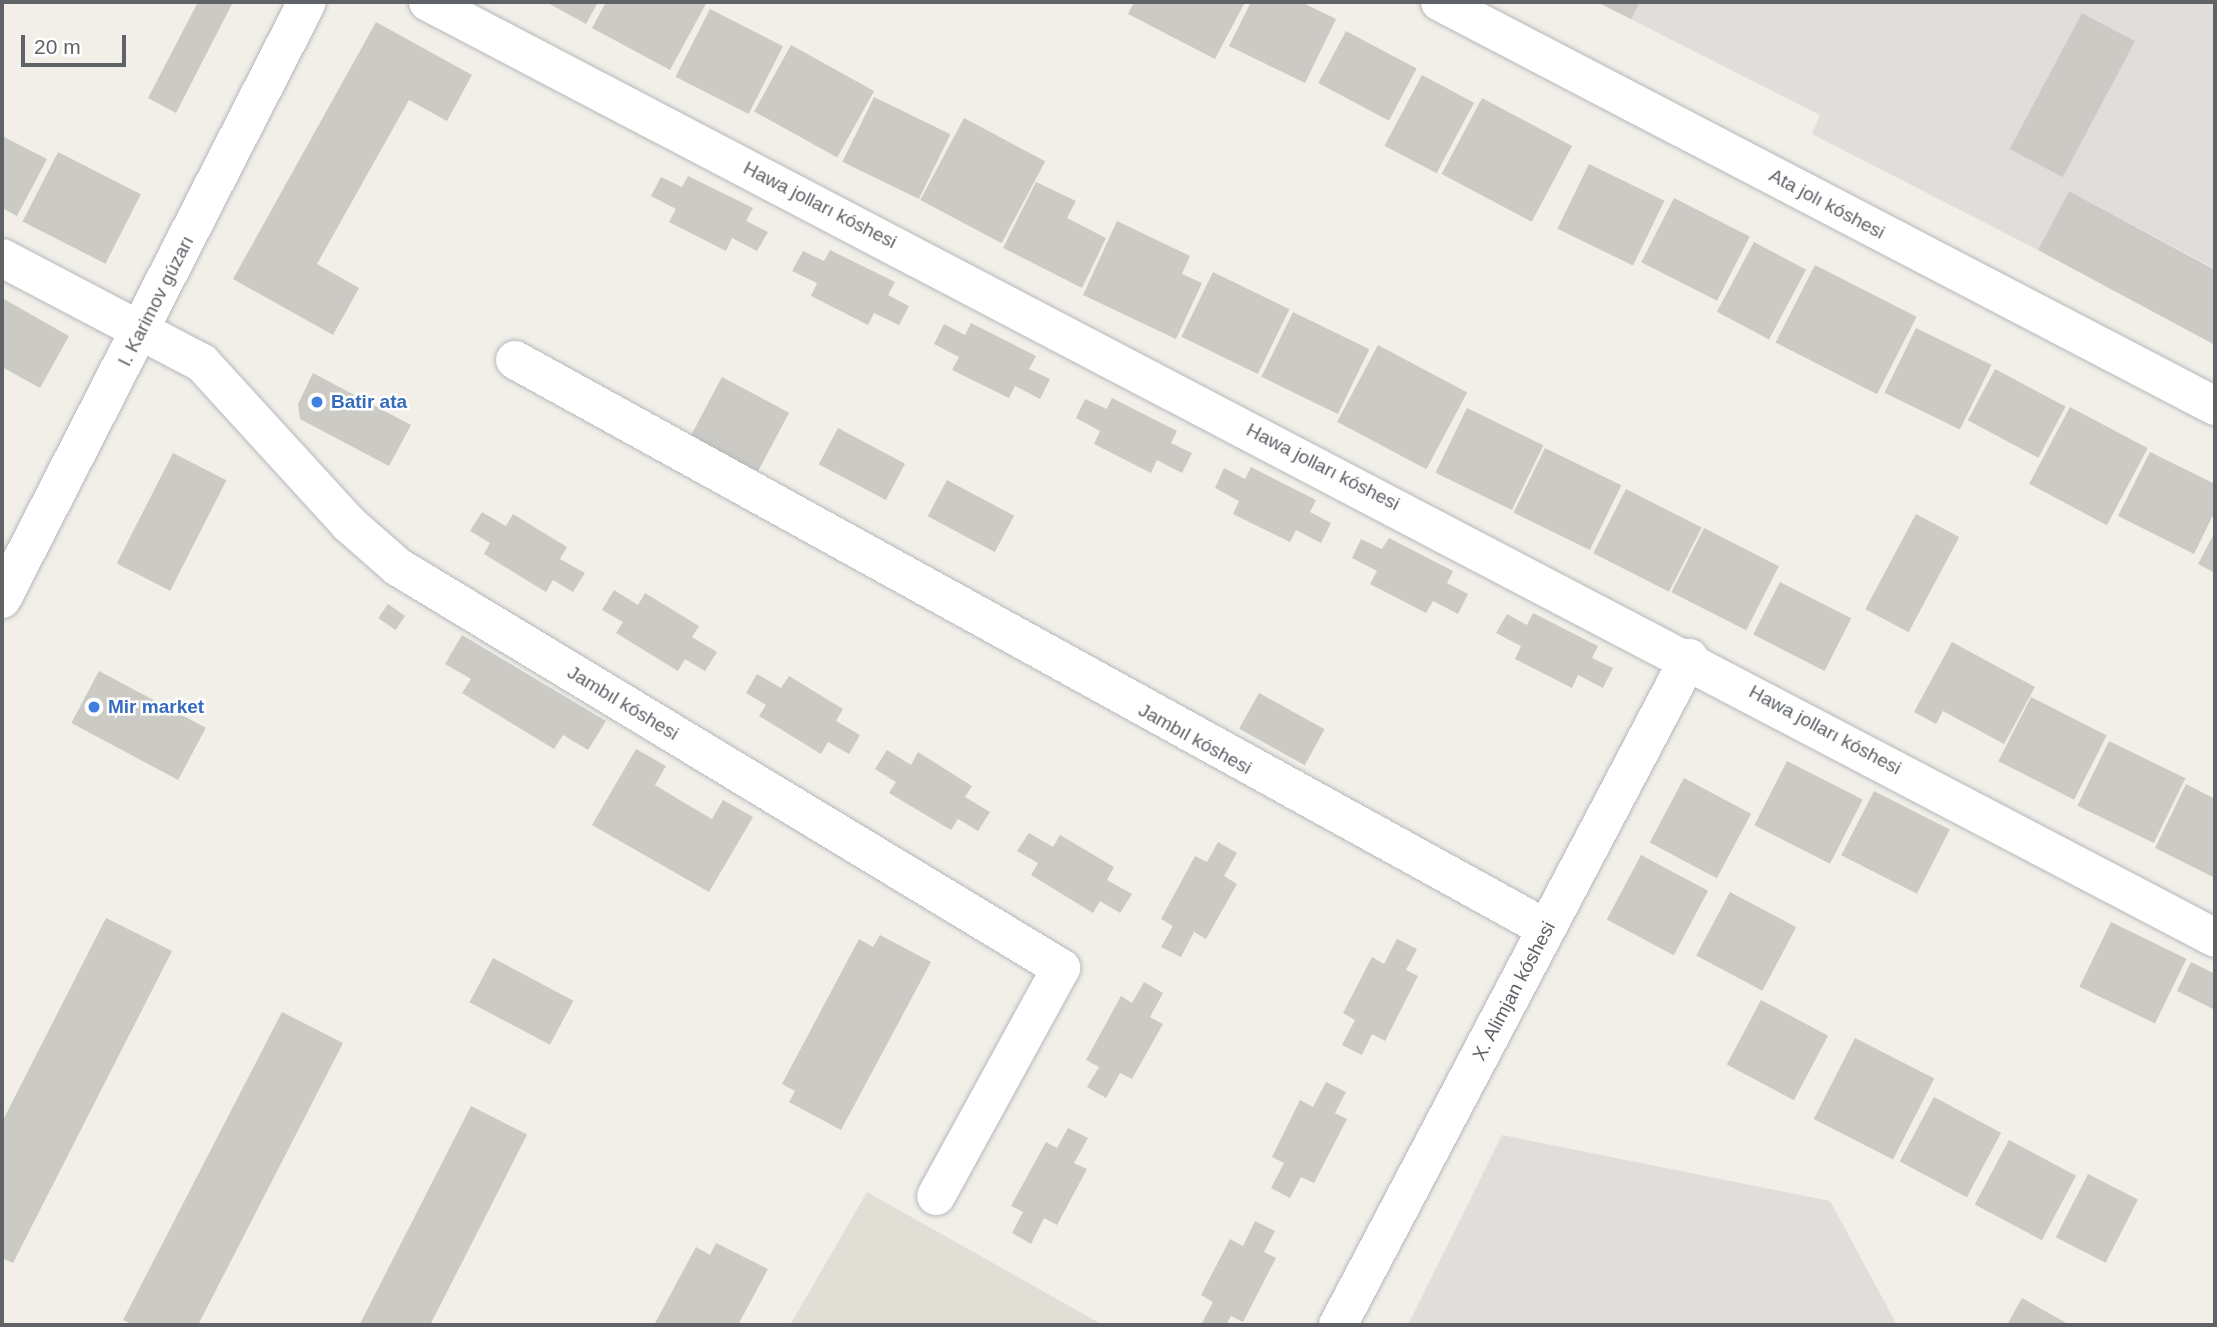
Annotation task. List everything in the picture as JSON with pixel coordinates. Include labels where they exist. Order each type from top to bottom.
[{"type":"street","name":"I. Karimov gúzarı","points":[[2,599],[307,2]]},
{"type":"street","name":"Hawa jolları kóshesi","points":[[428,2],[1689,658],[2215,938]]},
{"type":"street","name":"Ata jolı kóshesi","points":[[1440,2],[2215,406]]},
{"type":"street","name":"Jambıl kóshesi","points":[[2,258],[142,329],[202,363],[349,524],[398,566],[1061,968],[936,1196]]},
{"type":"street","name":"Jambıl kóshesi","points":[[515,360],[1547,929]]},
{"type":"street","name":"X. Alimjan kóshesi","points":[[1338,1325],[1689,658]]},
{"type":"shaded area","points":[[1597,2],[2215,2],[2215,269],[2069,191],[2038,250],[1812,134],[1820,115]]},
{"type":"shaded area","points":[[1502,1135],[1830,1201],[1897,1325],[1408,1325]]},
{"type":"shaded area","points":[[867,1192],[1103,1325],[790,1325]]},
{"type":"building","points":[[198,2],[233,2],[176,113],[148,98]]},
{"type":"building","points":[[546,2],[598,2],[586,24]]},
{"type":"building","points":[[606,2],[707,2],[670,70],[592,28]]},
{"type":"building","points":[[1134,2],[1245,2],[1215,59],[1128,14]]},
{"type":"building","points":[[1251,2],[1301,2],[1336,19],[1305,83],[1229,46]]},
{"type":"building","points":[[1597,2],[1640,2],[1631,19]]},
{"type":"building","points":[[710,9],[783,46],[749,114],[675,77]]},
{"type":"building","points":[[2082,13],[2135,41],[2063,177],[2010,149]]},
{"type":"building","points":[[376,22],[472,75],[447,121],[409,100],[317,264],[359,288],[333,335],[233,279]]},
{"type":"building","points":[[1346,31],[1417,69],[1389,121],[1318,83]]},
{"type":"building","points":[[791,45],[874,91],[837,158],[754,111]]},
{"type":"building","points":[[1422,75],[1474,103],[1437,173],[1384,146]]},
{"type":"building","points":[[874,97],[950,134],[919,199],[842,162]]},
{"type":"building","points":[[1482,98],[1572,146],[1532,222],[1442,174]]},
{"type":"building","points":[[964,118],[1045,161],[1002,243],[920,200]]},
{"type":"building","points":[[2,136],[47,159],[17,216],[2,208]]},
{"type":"building","points":[[58,152],[141,194],[105,264],[23,221]]},
{"type":"building","points":[[1589,164],[1664,201],[1633,266],[1557,229]]},
{"type":"building","points":[[688,176],[753,208],[746,221],[768,232],[757,251],[732,238],[726,251],[669,222],[676,209],[651,196],[661,177],[682,187]]},
{"type":"building","points":[[1036,182],[1076,201],[1067,218],[1106,238],[1082,288],[1003,248]]},
{"type":"building","points":[[2069,191],[2215,270],[2215,345],[2038,250]]},
{"type":"building","points":[[1674,198],[1750,237],[1717,301],[1641,262]]},
{"type":"building","points":[[1117,221],[1190,256],[1182,274],[1202,283],[1176,339],[1083,295]]},
{"type":"building","points":[[1754,242],[1806,270],[1769,339],[1717,312]]},
{"type":"building","points":[[830,250],[895,282],[888,295],[909,306],[899,325],[874,313],[868,325],[811,296],[817,283],[792,271],[803,251],[824,261]]},
{"type":"building","points":[[1815,265],[1917,317],[1877,394],[1776,343]]},
{"type":"building","points":[[1213,272],[1289,309],[1258,374],[1181,337]]},
{"type":"building","points":[[2,298],[69,336],[40,388],[2,367]]},
{"type":"building","points":[[1293,312],[1369,349],[1338,414],[1261,377]]},
{"type":"building","points":[[971,323],[1036,356],[1029,369],[1050,379],[1040,399],[1015,386],[1009,398],[952,370],[959,357],[934,344],[944,324],[965,335]]},
{"type":"building","points":[[1916,328],[1991,365],[1960,430],[1884,393]]},
{"type":"building","points":[[1378,345],[1467,392],[1426,469],[1337,422]]},
{"type":"building","points":[[1995,369],[2066,407],[2038,458],[1968,420]]},
{"type":"building","points":[[313,373],[411,425],[389,466],[300,419],[298,404]]},
{"type":"building","points":[[722,377],[789,413],[756,475],[689,440]]},
{"type":"building","points":[[1112,398],[1177,431],[1171,443],[1192,453],[1182,473],[1157,460],[1151,473],[1094,444],[1100,431],[1076,418],[1085,399],[1107,409]]},
{"type":"building","points":[[2070,407],[2148,448],[2107,525],[2029,484]]},
{"type":"building","points":[[1467,408],[1543,445],[1512,510],[1435,473]]},
{"type":"building","points":[[838,428],[905,464],[886,500],[819,464]]},
{"type":"building","points":[[1545,448],[1621,485],[1590,550],[1513,513]]},
{"type":"building","points":[[2150,452],[2215,484],[2215,511],[2194,554],[2118,516]]},
{"type":"building","points":[[173,453],[226,480],[170,591],[117,563]]},
{"type":"building","points":[[1251,467],[1316,500],[1310,512],[1331,523],[1321,543],[1296,530],[1290,542],[1233,514],[1239,501],[1215,488],[1224,468],[1245,479]]},
{"type":"building","points":[[947,480],[1014,516],[995,552],[928,516]]},
{"type":"building","points":[[1626,489],[1702,528],[1669,592],[1593,553]]},
{"type":"building","points":[[482,512],[506,526],[513,514],[567,547],[560,559],[585,573],[573,592],[553,580],[546,592],[484,554],[490,543],[470,531]]},
{"type":"building","points":[[1916,514],[1959,537],[1909,632],[1865,609]]},
{"type":"building","points":[[1704,528],[1779,566],[1746,630],[1671,592]]},
{"type":"building","points":[[2215,532],[2215,573],[2198,564]]},
{"type":"building","points":[[1389,538],[1453,571],[1447,583],[1468,594],[1458,614],[1433,601],[1426,613],[1370,584],[1377,571],[1352,558],[1361,539],[1382,549]]},
{"type":"building","points":[[1780,582],[1851,618],[1824,671],[1753,635]]},
{"type":"building","points":[[614,590],[638,605],[645,593],[699,626],[692,637],[717,652],[705,671],[685,659],[678,671],[616,633],[623,622],[602,610]]},
{"type":"building","points":[[388,604],[405,616],[395,630],[378,618]]},
{"type":"building","points":[[1533,613],[1598,646],[1592,658],[1613,668],[1603,688],[1578,675],[1572,688],[1515,659],[1521,646],[1496,633],[1507,614],[1527,625]]},
{"type":"building","points":[[462,635],[606,721],[588,750],[563,735],[554,749],[462,693],[471,679],[445,664]]},
{"type":"building","points":[[1952,642],[2035,687],[2004,744],[1943,711],[1936,724],[1914,712]]},
{"type":"building","points":[[99,671],[206,728],[178,780],[71,723]]},
{"type":"building","points":[[757,674],[781,688],[789,676],[843,709],[836,721],[860,735],[849,754],[828,742],[821,754],[759,716],[766,705],[746,693]]},
{"type":"building","points":[[1259,693],[1325,729],[1305,765],[1239,729]]},
{"type":"building","points":[[2031,697],[2107,736],[2074,800],[1998,761]]},
{"type":"building","points":[[2109,741],[2185,778],[2154,843],[2077,806]]},
{"type":"building","points":[[636,749],[666,766],[655,785],[712,819],[723,800],[753,817],[709,892],[592,825]]},
{"type":"building","points":[[887,750],[911,765],[918,752],[972,786],[965,797],[990,812],[978,831],[958,819],[951,830],[889,793],[896,782],[875,769]]},
{"type":"building","points":[[1787,761],[1863,800],[1830,864],[1754,825]]},
{"type":"building","points":[[1684,778],[1751,814],[1717,878],[1650,842]]},
{"type":"building","points":[[2186,784],[2215,799],[2215,878],[2155,848]]},
{"type":"building","points":[[1874,791],[1950,830],[1917,894],[1841,855]]},
{"type":"building","points":[[1029,833],[1053,847],[1060,835],[1114,867],[1107,880],[1132,894],[1120,913],[1100,901],[1093,913],[1031,875],[1038,863],[1017,851]]},
{"type":"building","points":[[1218,842],[1237,853],[1224,876],[1237,884],[1206,939],[1194,932],[1181,957],[1161,947],[1173,926],[1161,919],[1195,856],[1207,862]]},
{"type":"building","points":[[1641,855],[1708,891],[1674,955],[1607,919]]},
{"type":"building","points":[[1730,892],[1796,927],[1762,991],[1696,956]]},
{"type":"building","points":[[106,918],[172,951],[13,1263],[2,1258],[2,1122]]},
{"type":"building","points":[[2111,922],[2186,959],[2155,1024],[2079,987]]},
{"type":"building","points":[[880,935],[931,962],[841,1130],[789,1102],[795,1091],[782,1084],[859,939],[873,947]]},
{"type":"building","points":[[1397,939],[1417,949],[1406,970],[1418,976],[1385,1041],[1372,1034],[1362,1055],[1342,1045],[1355,1020],[1343,1013],[1372,957],[1384,964]]},
{"type":"building","points":[[493,958],[573,1001],[550,1045],[470,1002]]},
{"type":"building","points":[[2191,962],[2215,974],[2215,1010],[2177,991]]},
{"type":"building","points":[[1144,982],[1163,993],[1150,1017],[1163,1024],[1132,1079],[1120,1073],[1106,1098],[1087,1087],[1099,1067],[1086,1060],[1121,996],[1132,1003]]},
{"type":"building","points":[[1761,1000],[1828,1036],[1794,1100],[1727,1064]]},
{"type":"building","points":[[282,1012],[343,1043],[198,1325],[134,1325],[123,1320]]},
{"type":"building","points":[[1855,1038],[1934,1078],[1893,1159],[1814,1119]]},
{"type":"building","points":[[1326,1082],[1346,1092],[1335,1113],[1347,1119],[1314,1183],[1301,1177],[1290,1198],[1271,1188],[1284,1163],[1272,1157],[1300,1100],[1313,1107]]},
{"type":"building","points":[[1934,1097],[2001,1133],[1967,1197],[1900,1161]]},
{"type":"building","points":[[471,1106],[527,1135],[430,1325],[359,1325]]},
{"type":"building","points":[[1068,1128],[1088,1138],[1074,1163],[1087,1169],[1057,1225],[1044,1218],[1031,1244],[1012,1233],[1023,1212],[1011,1206],[1046,1142],[1057,1148]]},
{"type":"building","points":[[2009,1140],[2076,1176],[2042,1240],[1975,1204]]},
{"type":"building","points":[[2088,1174],[2138,1199],[2106,1263],[2056,1237]]},
{"type":"building","points":[[1255,1221],[1275,1231],[1264,1252],[1276,1258],[1243,1322],[1231,1316],[1226,1325],[1201,1325],[1213,1302],[1201,1295],[1230,1239],[1243,1246]]},
{"type":"building","points":[[716,1243],[768,1269],[738,1325],[654,1325],[696,1247],[710,1255]]},
{"type":"building","points":[[2022,1298],[2070,1325],[2007,1325]]},
{"type":"place","name":"Batir ata","points":[[317,402]]},
{"type":"place","name":"Mir market","points":[[94,707]]}]
